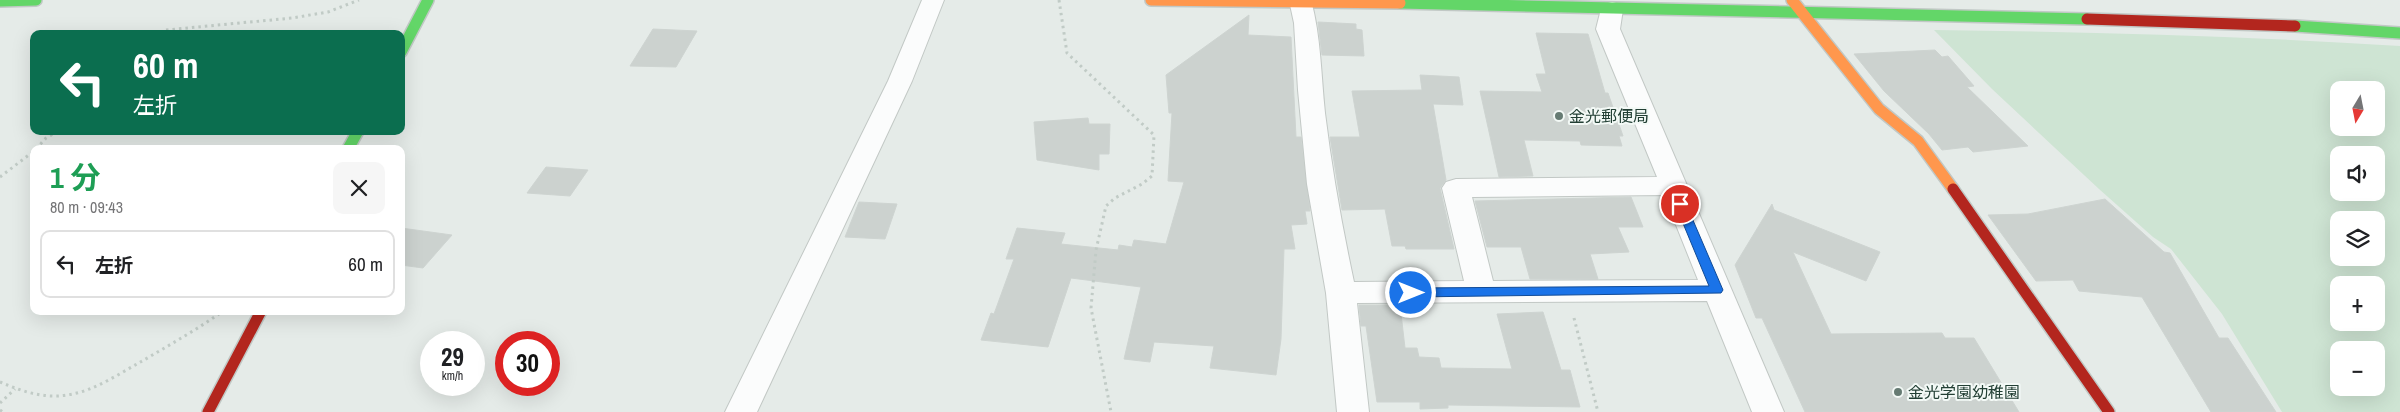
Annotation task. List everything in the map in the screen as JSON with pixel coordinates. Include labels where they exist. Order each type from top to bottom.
[{"type":"main road","points":[[0,0],[36,0]]},
{"type":"main road","points":[[405,44],[428,0]]},
{"type":"main road","points":[[1151,0],[1609,4],[1800,12],[2305,25],[2400,33]]},
{"type":"main road","points":[[1792,0],[1879,109],[1918,141],[2016,277],[2109,412]]},
{"type":"main road","points":[[208,412],[259,315]]},
{"type":"street","points":[[741,412],[900,81],[934,0]]},
{"type":"street","points":[[1300,0],[1306,23],[1310,90],[1320,184],[1340,293],[1353,412]]},
{"type":"street","points":[[1609,4],[1608,29],[1768,412]]},
{"type":"street","points":[[1481,292],[1456,188],[1673,186]]},
{"type":"street","points":[[1340,293],[1567,293],[1717,290]]},
{"type":"path","points":[[166,30],[292,18],[328,12],[359,0]]},
{"type":"path","points":[[1059,0],[1067,53],[1154,135],[1152,176],[1142,184],[1115,198],[1106,206],[1096,250],[1091,308],[1111,412]]},
{"type":"path","points":[[40,145],[51,135]]},
{"type":"path","points":[[0,177],[30,154]]},
{"type":"path","points":[[1567,293],[1598,412]]},
{"type":"path","points":[[0,382],[15,389],[54,396],[74,394],[106,382],[218,315]]},
{"type":"path","points":[[0,403],[15,389]]},
{"type":"green space","points":[[1934,30],[2167,35],[2400,46],[2400,412],[2282,412],[2222,314],[2171,249],[2153,237],[1992,89]]},
{"type":"building","points":[[1249,15],[1248,35],[1291,37],[1296,137],[1301,137],[1310,211],[1305,211],[1307,224],[1291,225],[1295,249],[1284,249],[1281,339],[1276,375],[1210,368],[1214,346],[1154,342],[1150,362],[1124,359],[1141,287],[1071,278],[1048,347],[981,340],[991,313],[994,314],[1014,259],[1006,259],[1017,228],[1065,233],[1061,244],[1118,250],[1119,245],[1132,247],[1134,240],[1166,244],[1184,182],[1168,181],[1172,113],[1169,113],[1166,75]]},
{"type":"building","points":[[1318,22],[1356,24],[1356,29],[1362,30],[1364,56],[1322,55]]},
{"type":"building","points":[[653,29],[697,31],[676,67],[630,66]]},
{"type":"building","points":[[1536,33],[1588,34],[1605,93],[1608,93],[1623,136],[1619,136],[1622,146],[1581,145],[1580,141],[1524,140],[1533,176],[1499,177],[1480,91],[1542,92],[1536,74],[1546,74]]},
{"type":"building","points":[[1935,50],[1942,57],[1948,56],[1974,86],[1967,87],[2028,146],[1973,152],[1968,147],[1942,150],[1929,134],[1884,91],[1854,54]]},
{"type":"building","points":[[1420,75],[1459,77],[1463,105],[1433,104],[1446,180],[1440,188],[1454,249],[1406,249],[1405,246],[1392,246],[1385,209],[1342,210],[1330,137],[1360,137],[1352,91],[1422,90]]},
{"type":"building","points":[[1088,118],[1089,124],[1110,124],[1109,154],[1099,154],[1099,170],[1037,160],[1034,122]]},
{"type":"building","points":[[546,167],[588,170],[570,196],[527,193]]},
{"type":"building","points":[[1631,197],[1643,227],[1618,227],[1629,252],[1590,254],[1598,279],[1530,279],[1521,247],[1487,247],[1475,201]]},
{"type":"building","points":[[2105,199],[2164,252],[2170,253],[2219,338],[2228,338],[2276,412],[2211,412],[2142,297],[2079,291],[2073,280],[2036,281],[1988,215],[2028,214]]},
{"type":"building","points":[[859,202],[897,204],[885,239],[845,237]]},
{"type":"building","points":[[1772,204],[1774,210],[1880,252],[1866,281],[1793,252],[1831,334],[1942,333],[1945,338],[1974,338],[2019,412],[1805,412],[1762,318],[1756,318],[1735,265]]},
{"type":"building","points":[[405,229],[452,235],[423,268],[405,266]]},
{"type":"building","points":[[1359,305],[1400,305],[1405,348],[1417,348],[1419,357],[1439,358],[1441,368],[1512,369],[1497,314],[1543,312],[1561,370],[1570,370],[1580,407],[1448,405],[1448,408],[1420,409],[1420,402],[1377,402],[1366,326],[1361,326]]},
{"type":"traffic: fast","points":[[0,1],[36,0]]},
{"type":"traffic: fast","points":[[405,44],[428,0]]},
{"type":"traffic: fast","points":[[1400,3],[2087,19]]},
{"type":"traffic: fast","points":[[2295,26],[2400,33]]},
{"type":"traffic: fast","points":[[350,145],[356,135]]},
{"type":"traffic: slow","points":[[1151,0],[1400,3]]},
{"type":"traffic: slow","points":[[1792,0],[1879,109],[1918,141],[1953,189]]},
{"type":"traffic: jam","points":[[2087,19],[2295,26]]},
{"type":"traffic: jam","points":[[1953,189],[2109,412]]},
{"type":"traffic: jam","points":[[208,412],[259,315]]},
{"type":"place","name":"金光郵便局","points":[[1559,116]]},
{"type":"place","name":"金光学園幼稚園","points":[[1898,392]]},
{"type":"route","points":[[1411,293],[1567,293],[1717,290],[1680,204]]}]
